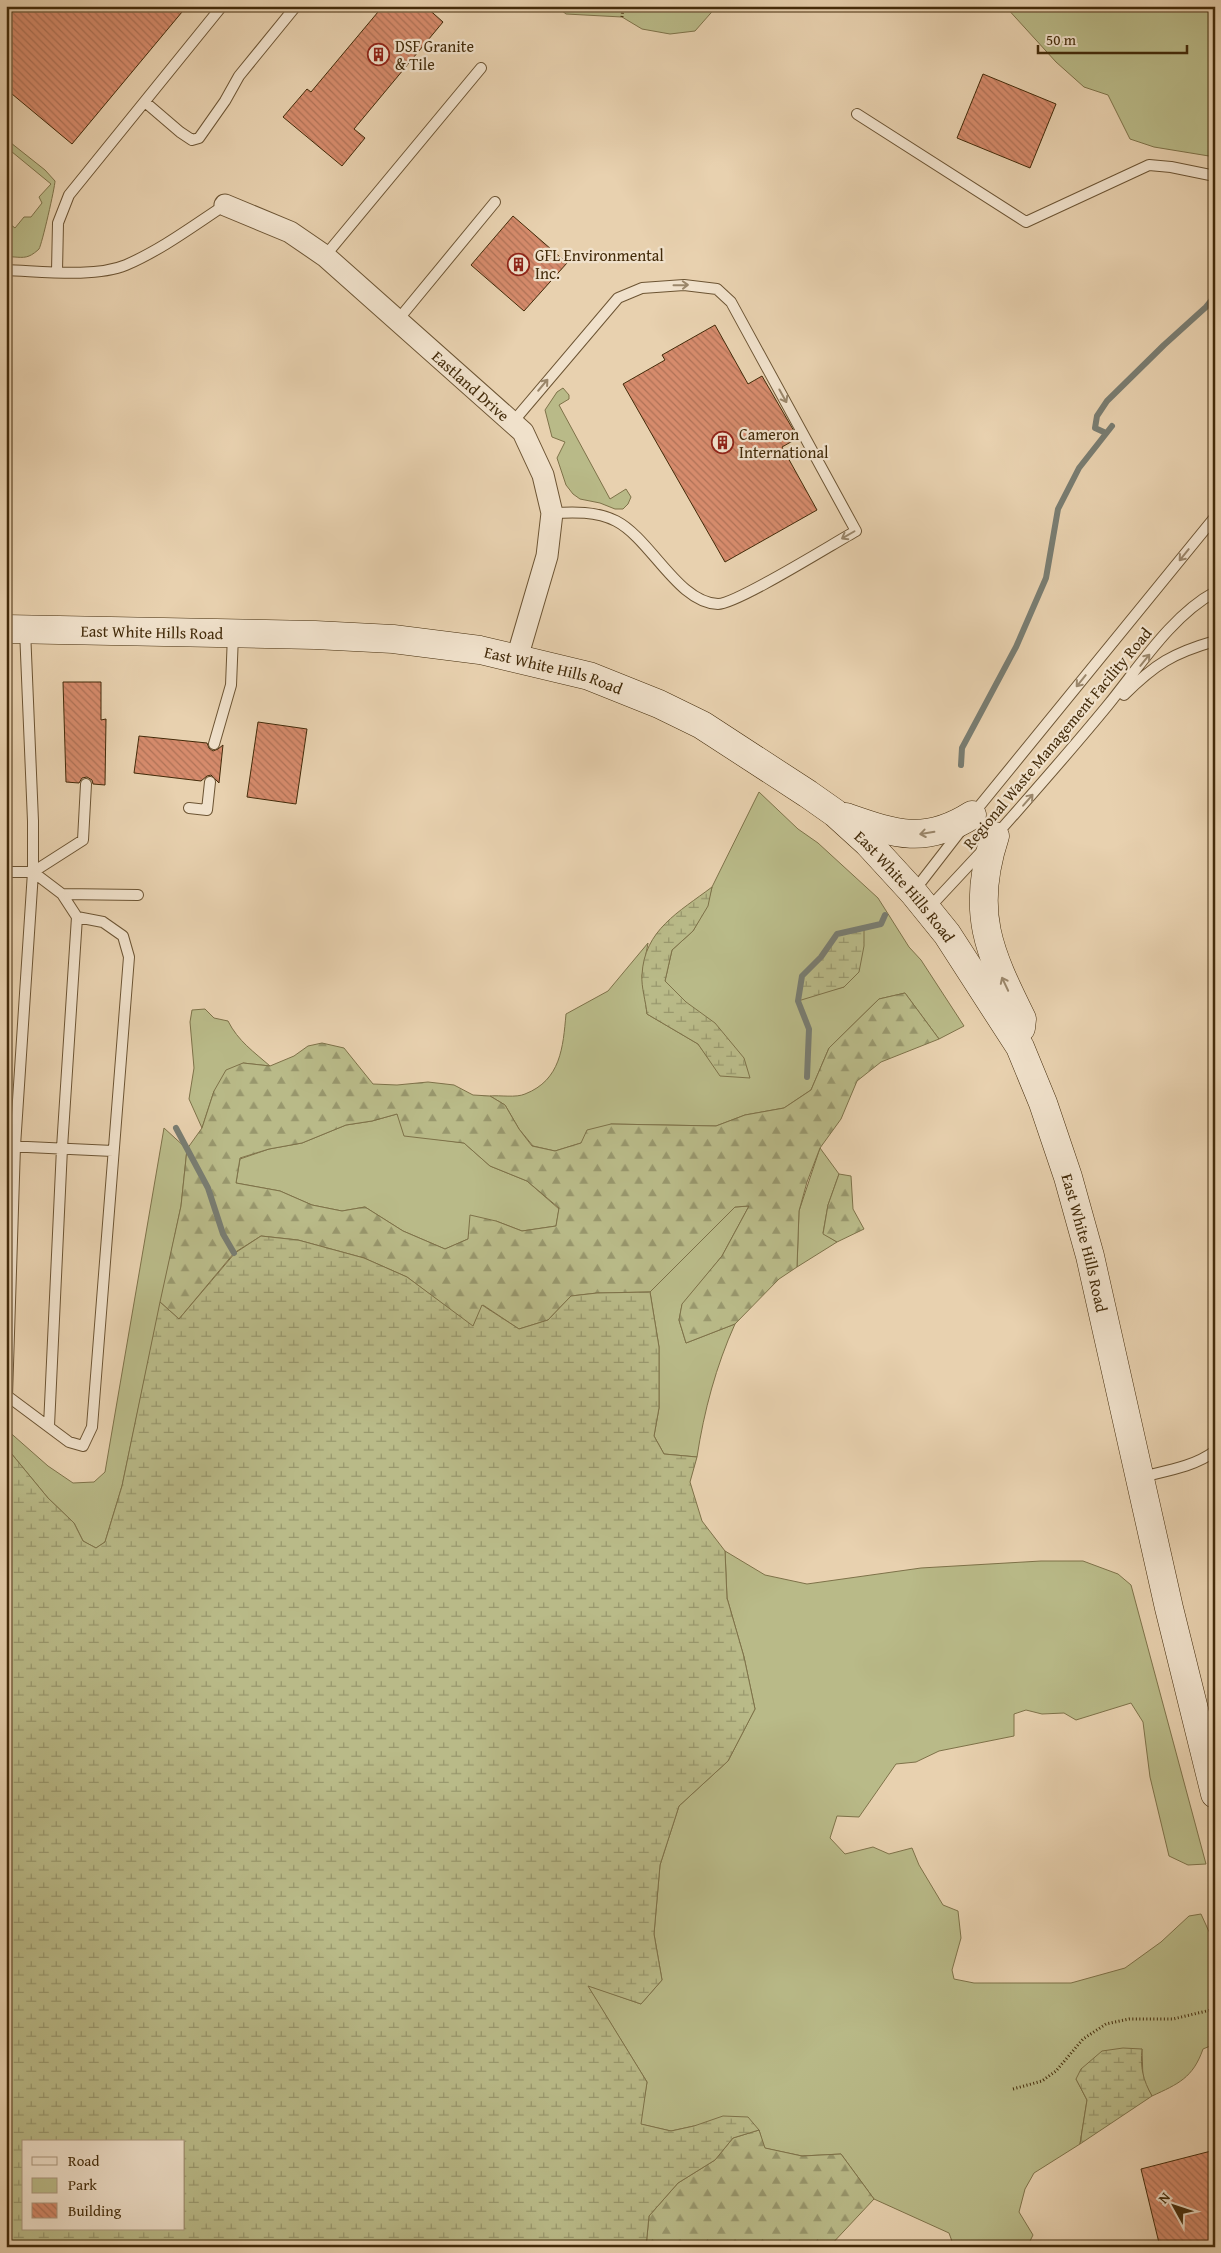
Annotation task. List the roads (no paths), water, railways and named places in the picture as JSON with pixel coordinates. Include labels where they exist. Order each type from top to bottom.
[{"type":"main road","name":"East White Hills Road","points":[[16,629],[315,635],[393,639],[480,650],[589,676],[659,704],[702,725],[774,770],[835,814],[868,843],[921,901],[966,963],[1020,1046],[1043,1103],[1090,1256],[1169,1608],[1215,1794]]},
{"type":"main road","points":[[835,814],[889,832],[912,835],[928,834],[946,829],[972,815]]},
{"type":"main road","points":[[995,836],[984,889],[985,931],[997,968],[1022,1020],[1020,1046]]},
{"type":"street","name":"Eastland Drive","points":[[225,205],[290,232],[325,256],[523,432],[542,475],[552,513],[547,556],[517,658]]},
{"type":"lane","points":[[57,271],[58,223],[63,206],[222,6]]},
{"type":"lane","points":[[145,102],[180,132],[192,140],[199,138],[225,101],[239,76],[296,6]]},
{"type":"lane","points":[[325,256],[481,68]]},
{"type":"lane","points":[[858,114],[1026,222],[1149,165],[1215,176]]},
{"type":"lane","points":[[397,320],[495,202]]},
{"type":"lane","points":[[6,270],[85,272],[124,266],[169,241],[225,205]]},
{"type":"lane","points":[[512,423],[618,298],[642,288],[684,284],[717,289],[731,302],[856,531],[741,596],[719,604],[699,598],[679,584],[634,534],[616,522],[597,515],[583,513],[552,513]]},
{"type":"lane","name":"Regional Waste Management Facility Road","points":[[921,901],[972,815],[1215,517]]},
{"type":"lane","name":"Regional Waste Management Facility Road","points":[[921,901],[995,836],[1070,752],[1171,628],[1194,605],[1215,592]]},
{"type":"lane","points":[[16,629],[33,821],[33,872],[10,1146],[7,1395],[69,1442],[83,1446],[92,1427],[129,957],[123,936],[103,922],[77,917]]},
{"type":"lane","points":[[214,744],[231,684],[233,634]]},
{"type":"lane","points":[[1070,752],[1151,668],[1188,648],[1215,641]]},
{"type":"lane","points":[[189,808],[207,810],[210,782]]},
{"type":"lane","points":[[6,872],[33,872],[83,840],[86,784]]},
{"type":"lane","points":[[33,872],[62,894],[77,917],[62,1148],[49,1426]]},
{"type":"lane","points":[[62,894],[138,895]]},
{"type":"lane","points":[[10,1146],[113,1151]]},
{"type":"lane","points":[[1140,1477],[1183,1466],[1208,1457],[1215,1452]]},
{"type":"waterway","points":[[1215,89],[1215,142]]},
{"type":"waterway","points":[[1106,433],[1095,428],[1097,416],[1107,401],[1206,307],[1215,296]]},
{"type":"waterway","points":[[961,765],[962,748],[1016,647],[1046,578],[1058,509],[1079,468],[1112,426]]},
{"type":"waterway","points":[[807,1077],[809,1029],[798,1001],[802,976],[821,957],[837,934],[881,924],[885,915]]},
{"type":"waterway","points":[[176,1128],[208,1188],[223,1234],[234,1253]]},
{"type":"place","name":"DSF Granite & Tile","points":[[379,55]]},
{"type":"place","name":"GFL Environmental Inc.","points":[[519,264]]},
{"type":"place","name":"Cameron International","points":[[723,443]]}]
